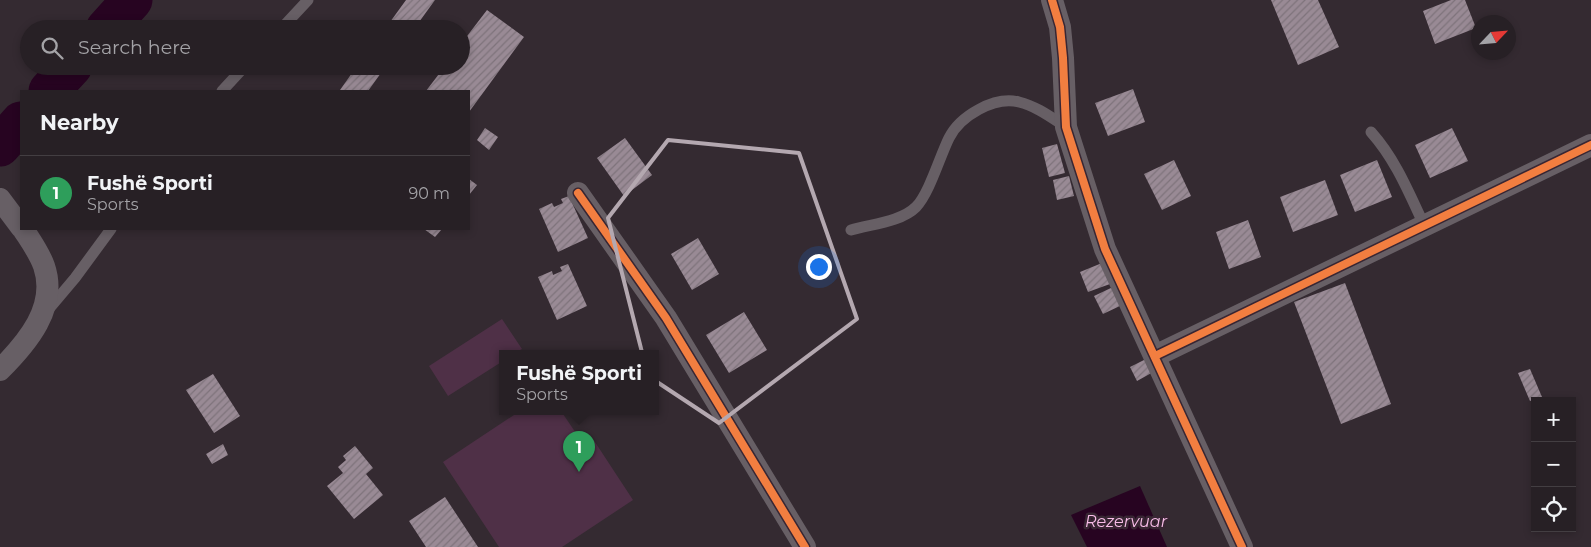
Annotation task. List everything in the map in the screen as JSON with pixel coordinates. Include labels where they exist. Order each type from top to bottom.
[{"type":"street","points":[[1052,0],[1060,27],[1066,127],[1105,249],[1242,547]]},
{"type":"street","points":[[1155,356],[1425,227],[1591,144]]},
{"type":"street","points":[[578,193],[666,318],[805,547]]},
{"type":"street","points":[[0,199],[20,225]]},
{"type":"street","points":[[0,370],[19,350],[42,317],[47,286],[44,267],[23,230]]},
{"type":"lane","points":[[289,20],[308,0]]},
{"type":"lane","points":[[223,90],[237,75]]},
{"type":"lane","points":[[851,230],[898,217],[916,207],[929,185],[950,136],[968,116],[994,103],[1018,102],[1043,112],[1066,127]]},
{"type":"lane","points":[[1371,132],[1383,146],[1399,171],[1425,227]]},
{"type":"lane","points":[[42,317],[75,278],[110,230]]},
{"type":"highlighted area","points":[[668,140],[799,153],[857,319],[719,423],[648,376],[608,218]]},
{"type":"shaded area","points":[[502,319],[522,349],[499,350],[499,364],[448,396],[429,366]]},
{"type":"shaded area","points":[[514,415],[564,415],[584,445],[593,439],[633,500],[562,547],[499,547],[443,462]]},
{"type":"water","name":"Rezervuar","points":[[1140,486],[1167,547],[1087,547],[1071,515]]},
{"type":"building","points":[[406,0],[435,0],[421,20],[392,20]]},
{"type":"building","points":[[1271,0],[1318,0],[1339,47],[1298,65]]},
{"type":"building","points":[[1451,0],[1465,0],[1471,15],[1471,30],[1435,44],[1423,11]]},
{"type":"building","points":[[487,10],[524,37],[470,111],[470,90],[427,90],[438,75],[470,75],[470,32]]},
{"type":"building","points":[[351,75],[380,75],[369,90],[340,90]]},
{"type":"building","points":[[1133,89],[1145,122],[1108,136],[1095,103]]},
{"type":"building","points":[[485,128],[498,137],[489,150],[477,140]]},
{"type":"building","points":[[1452,128],[1468,161],[1430,178],[1415,145]]},
{"type":"building","points":[[625,138],[652,175],[624,196],[597,158]]},
{"type":"building","points":[[1057,144],[1065,173],[1049,177],[1042,148]]},
{"type":"building","points":[[1174,160],[1191,196],[1162,210],[1144,174]]},
{"type":"building","points":[[1377,160],[1392,197],[1355,212],[1340,175]]},
{"type":"building","points":[[1069,176],[1074,196],[1057,200],[1053,180]]},
{"type":"building","points":[[470,180],[477,185],[470,194]]},
{"type":"building","points":[[1325,180],[1338,215],[1293,232],[1280,197]]},
{"type":"building","points":[[569,196],[588,238],[558,252],[539,209],[552,203],[554,207],[563,203],[561,199]]},
{"type":"building","points":[[1248,220],[1261,257],[1229,269],[1216,232]]},
{"type":"building","points":[[425,230],[441,230],[435,237]]},
{"type":"building","points":[[698,238],[719,274],[692,290],[671,254]]},
{"type":"building","points":[[1102,263],[1110,284],[1088,292],[1080,272]]},
{"type":"building","points":[[568,264],[587,306],[557,320],[538,277],[552,271],[553,275],[562,271],[560,267]]},
{"type":"building","points":[[1345,283],[1391,404],[1341,424],[1294,302]]},
{"type":"building","points":[[1113,287],[1122,305],[1103,314],[1094,296]]},
{"type":"building","points":[[744,312],[767,350],[729,373],[706,335]]},
{"type":"building","points":[[1148,358],[1155,371],[1137,381],[1130,367]]},
{"type":"building","points":[[1530,369],[1542,397],[1531,397],[1530,401],[1518,373]]},
{"type":"building","points":[[213,374],[240,416],[214,433],[186,390]]},
{"type":"building","points":[[223,444],[228,455],[212,464],[206,454]]},
{"type":"building","points":[[355,446],[373,468],[366,474],[383,495],[354,519],[327,486],[343,473],[338,467],[346,460],[343,456]]},
{"type":"building","points":[[445,497],[478,547],[426,547],[409,521]]},
{"type":"waterway","points":[[114,20],[132,0]]},
{"type":"waterway","points":[[50,90],[64,75]]},
{"type":"waterway","points":[[0,146],[20,123]]},
{"type":"cycle path","points":[[1052,0],[1060,27],[1066,127],[1105,249],[1242,547]]},
{"type":"cycle path","points":[[1155,356],[1591,145]]},
{"type":"cycle path","points":[[578,193],[666,318],[805,547]]},
{"type":"place","name":"Fushë Sporti","points":[[579,472]]}]
